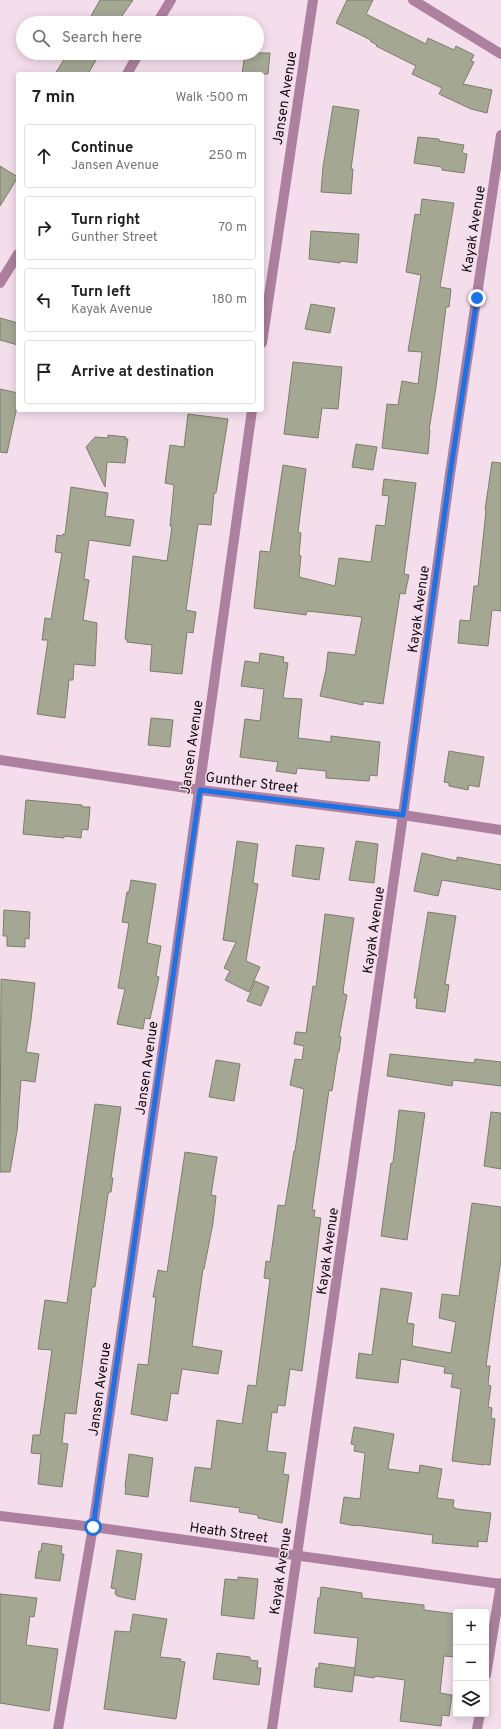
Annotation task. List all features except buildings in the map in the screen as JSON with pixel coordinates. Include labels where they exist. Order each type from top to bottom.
[{"type":"street","points":[[161,16],[171,0]]},
{"type":"street","name":"Jansen Avenue","points":[[264,330],[313,0]]},
{"type":"street","points":[[413,0],[501,54]]},
{"type":"street","points":[[128,72],[135,60]]},
{"type":"street","name":"Kayak Avenue","points":[[272,1729],[403,815],[450,474],[501,135]]},
{"type":"street","points":[[0,283],[16,257]]},
{"type":"street","name":"Jansen Avenue","points":[[58,1729],[93,1527],[200,790],[252,412]]},
{"type":"street","name":"Gunther Street","points":[[0,760],[200,790],[403,815],[501,830]]},
{"type":"street","name":"Heath Street","points":[[0,1516],[93,1527],[501,1584]]},
{"type":"street","points":[[489,1656],[501,1584]]},
{"type":"street","points":[[477,1729],[479,1717]]},
{"type":"route","points":[[93,1527],[200,790],[403,815],[450,474],[477,298]]}]
